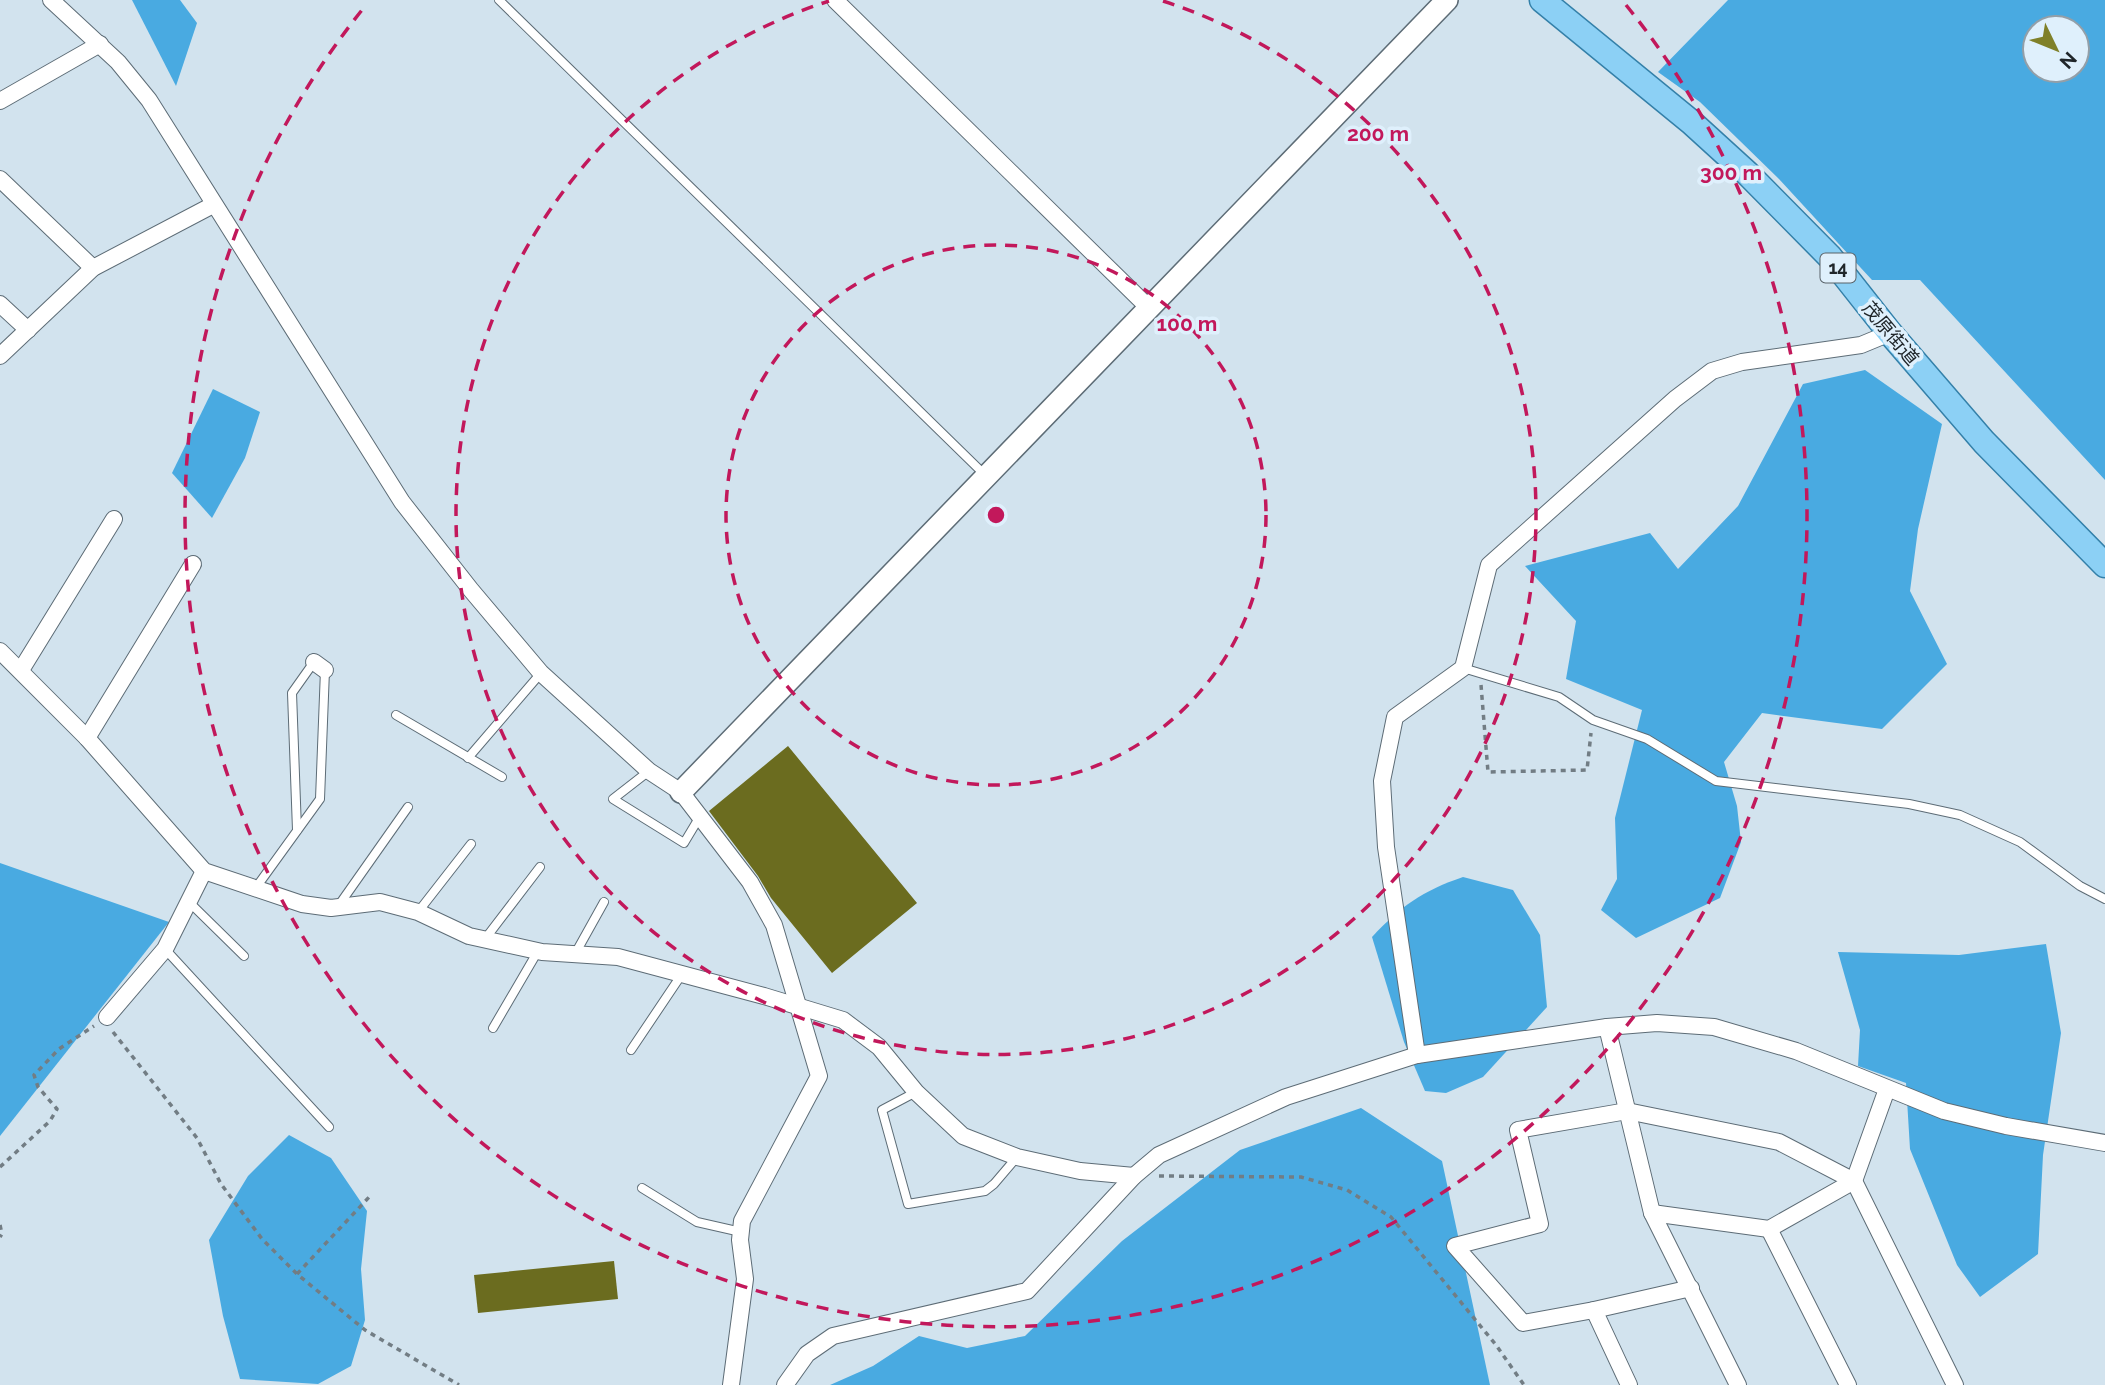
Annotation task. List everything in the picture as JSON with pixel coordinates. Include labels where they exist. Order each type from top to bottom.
[{"type":"main road","name":"茂原街道","points":[[1544,1],[1691,121],[1747,173],[1830,257],[1890,333],[1984,442],[2105,565]]},
{"type":"street","points":[[51,0],[118,62],[149,100],[402,502],[541,673],[649,771],[681,792],[750,882],[774,925],[819,1076],[742,1221],[745,1279],[731,1385]]},
{"type":"street","points":[[835,0],[1149,308]]},
{"type":"street","points":[[681,792],[1447,0]]},
{"type":"street","points":[[0,101],[100,44]]},
{"type":"street","points":[[0,179],[93,268]]},
{"type":"street","points":[[0,356],[93,268],[213,205]]},
{"type":"street","points":[[0,304],[28,330]]},
{"type":"street","points":[[1417,1055],[1386,847],[1382,781],[1395,717],[1463,668],[1489,565],[1675,398],[1712,372],[1732,365],[1861,345],[1890,333]]},
{"type":"street","points":[[21,670],[114,519]]},
{"type":"street","points":[[87,738],[193,564]]},
{"type":"street","points":[[0,652],[87,738],[204,871],[302,904],[337,908],[380,902],[418,912],[469,936],[538,951],[618,957],[843,1020],[879,1047],[916,1092],[963,1136],[1017,1157],[1080,1171],[1134,1176]]},
{"type":"street","points":[[107,1017],[165,949],[204,871]]},
{"type":"street","points":[[785,1385],[807,1354],[833,1336],[1027,1291],[1134,1176],[1159,1155],[1286,1097],[1417,1055],[1607,1027],[1657,1023],[1714,1027],[1796,1051],[1944,1111],[2105,1143]]},
{"type":"street","points":[[1607,1027],[1652,1213],[1738,1385]]},
{"type":"street","points":[[1652,1213],[1769,1229],[1854,1181],[1887,1089]]},
{"type":"street","points":[[1691,1288],[1523,1323],[1455,1246],[1540,1224],[1518,1130],[1628,1111],[1779,1142],[1854,1181],[1955,1385]]},
{"type":"street","points":[[1769,1229],[1848,1385]]},
{"type":"street","points":[[1594,1310],[1629,1385]]},
{"type":"lane","points":[[499,0],[986,476]]},
{"type":"lane","points":[[255,889],[320,799],[319,666],[292,693],[297,830]]},
{"type":"lane","points":[[1463,668],[1559,697],[1593,720],[1647,738],[1716,780],[1909,804],[1960,816],[2020,842],[2080,886],[2105,899]]},
{"type":"lane","points":[[468,758],[541,673]]},
{"type":"lane","points":[[396,715],[502,777]]},
{"type":"lane","points":[[649,771],[613,799],[684,843],[699,818]]},
{"type":"lane","points":[[337,908],[408,807]]},
{"type":"lane","points":[[418,912],[471,844]]},
{"type":"lane","points":[[485,939],[540,867]]},
{"type":"lane","points":[[189,902],[244,956]]},
{"type":"lane","points":[[575,954],[604,902]]},
{"type":"lane","points":[[165,949],[330,1127]]},
{"type":"lane","points":[[493,1028],[538,951]]},
{"type":"lane","points":[[632,1050],[682,974]]},
{"type":"lane","points":[[916,1092],[882,1110],[908,1204],[985,1191],[1017,1157]]},
{"type":"lane","points":[[642,1188],[696,1222],[741,1232]]},
{"type":"path","points":[[1480,673],[1488,772],[1587,770],[1593,720]]},
{"type":"path","points":[[0,1167],[50,1121],[57,1109],[38,1087],[34,1075],[59,1049],[107,1017],[114,1036],[197,1138],[221,1184],[262,1239],[297,1274],[365,1330],[458,1385]]},
{"type":"path","points":[[1134,1176],[1301,1177],[1347,1190],[1391,1217],[1496,1345],[1524,1385]]},
{"type":"path","points":[[297,1274],[372,1194]]},
{"type":"path","points":[[0,1224],[0,1237]]},
{"type":"shaded area","points":[[132,0],[180,0],[197,23],[176,86]]},
{"type":"shaded area","points":[[1728,0],[2105,0],[2105,480],[1920,280],[1872,280],[1779,179],[1700,102],[1658,72]]},
{"type":"shaded area","points":[[1865,370],[1942,424],[1918,529],[1910,591],[1947,664],[1882,729],[1762,713],[1724,762],[1737,806],[1741,842],[1720,898],[1636,938],[1601,910],[1617,879],[1615,818],[1642,710],[1566,679],[1576,621],[1525,566],[1650,533],[1678,569],[1738,506],[1803,384]]},
{"type":"shaded area","points":[[213,389],[260,412],[245,458],[212,518],[172,473]]},
{"type":"shaded area","points":[[0,863],[169,922],[0,1136]]},
{"type":"shaded area","points":[[1463,877],[1513,890],[1540,935],[1547,1007],[1483,1077],[1446,1093],[1425,1091],[1404,1042],[1372,937],[1413,901]]},
{"type":"shaded area","points":[[2046,944],[2061,1033],[2043,1155],[2038,1254],[1980,1297],[1957,1265],[1910,1149],[1906,1083],[1858,1066],[1860,1030],[1838,952],[1959,955]]},
{"type":"shaded area","points":[[1361,1108],[1442,1161],[1490,1385],[830,1385],[873,1366],[919,1336],[967,1348],[1025,1336],[1122,1241],[1240,1150]]},
{"type":"shaded area","points":[[289,1135],[331,1158],[367,1211],[361,1269],[365,1320],[351,1366],[318,1384],[240,1379],[223,1316],[209,1240],[248,1176]]},
{"type":"building","points":[[788,746],[917,903],[832,973],[771,898],[758,876],[709,811]]},
{"type":"building","points":[[614,1261],[618,1299],[478,1313],[474,1275]]}]
